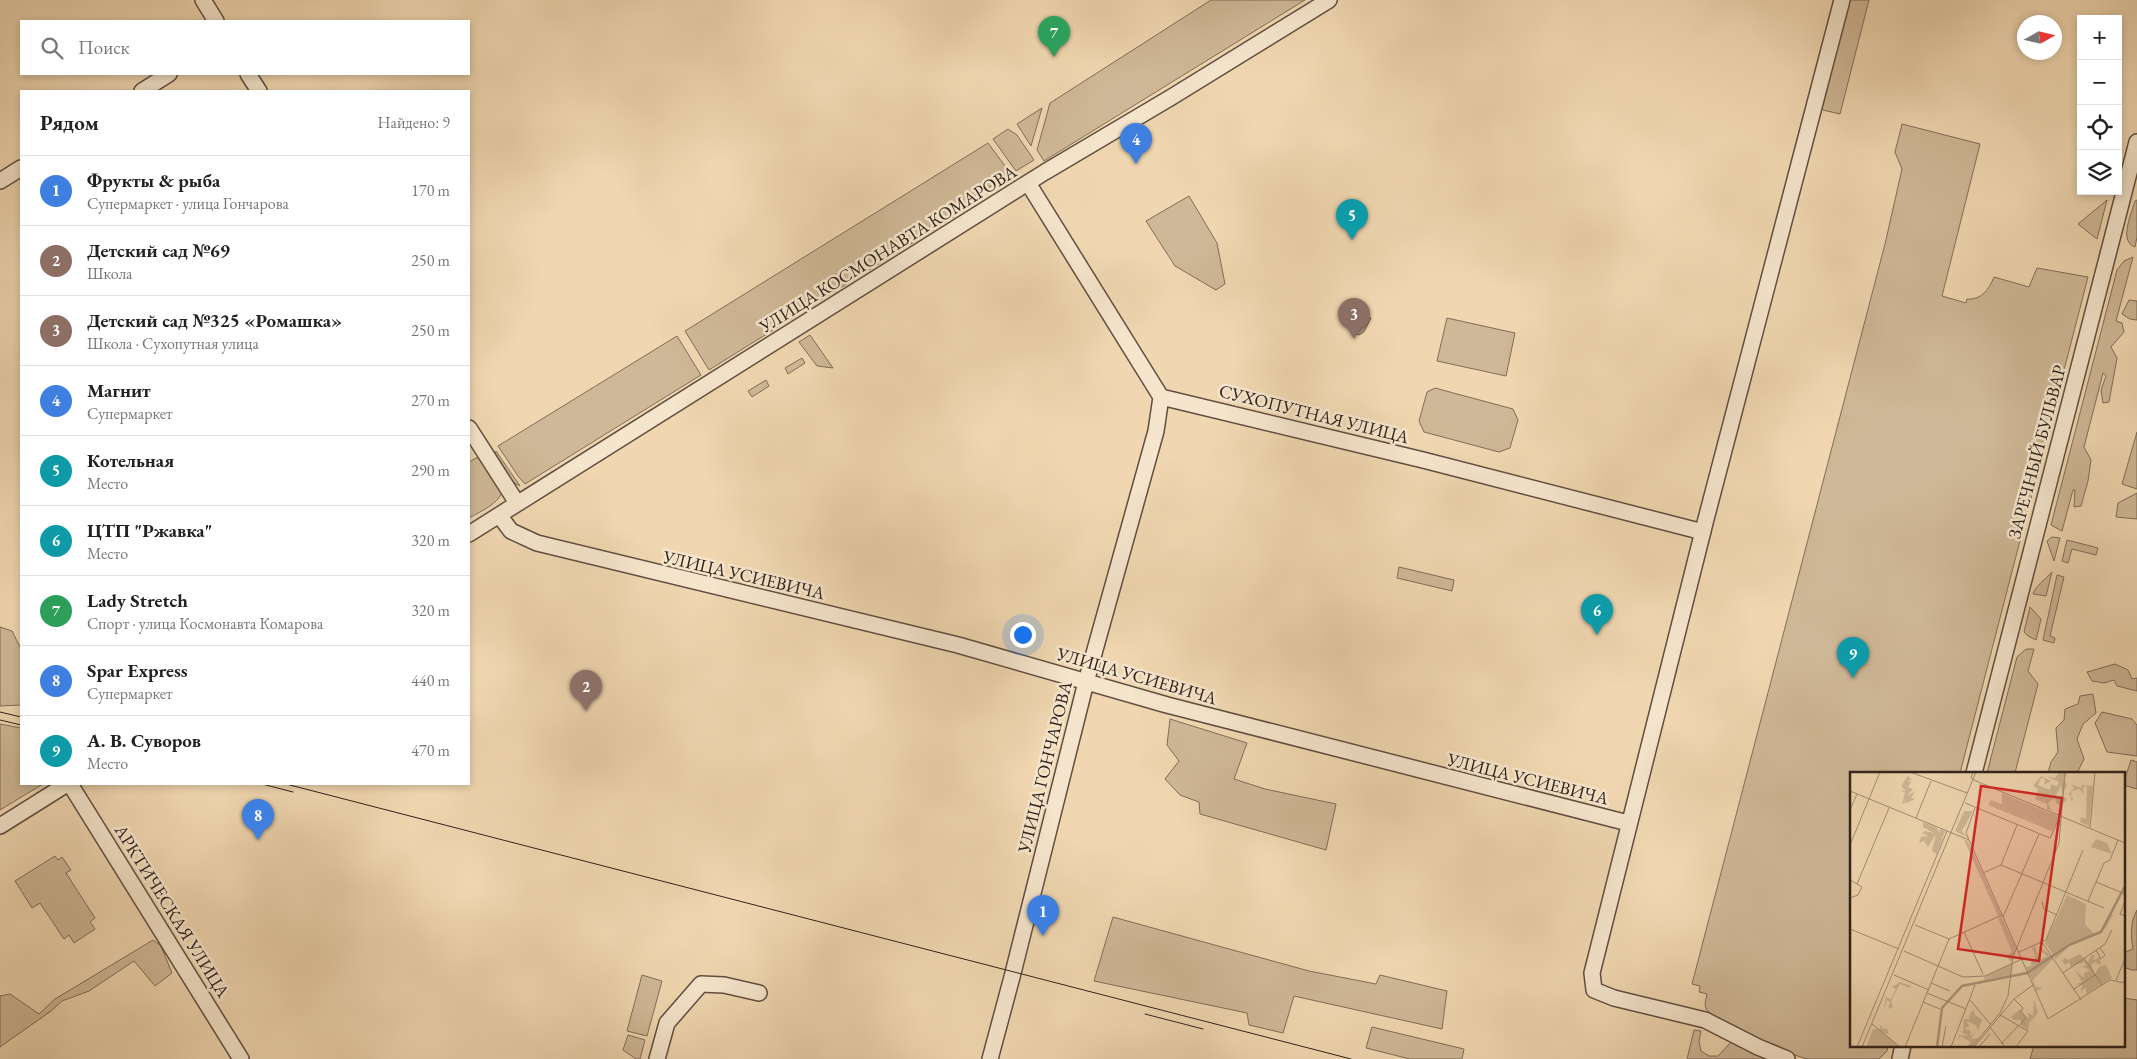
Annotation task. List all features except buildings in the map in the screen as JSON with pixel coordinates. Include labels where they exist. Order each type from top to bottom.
[{"type":"street","points":[[203,0],[215,20]]},
{"type":"street","name":"УЛИЦА КОСМОНАВТА КОМАРОВА","points":[[470,533],[1028,183],[1329,0]]},
{"type":"street","points":[[1787,1059],[1758,1047],[1705,1020],[1614,998],[1594,990],[1592,968],[1702,532],[1842,0]]},
{"type":"street","points":[[144,90],[167,75]]},
{"type":"street","points":[[249,75],[258,90]]},
{"type":"street","name":"ЗАРЕЧНЫЙ БУЛЬВАР","points":[[1974,772],[2137,142]]},
{"type":"street","points":[[0,181],[20,169]]},
{"type":"street","points":[[1028,183],[1161,397]]},
{"type":"street","name":"СУХОПУТНАЯ УЛИЦА","points":[[1161,397],[1423,460],[1702,532]]},
{"type":"street","name":"УЛИЦА ГОНЧАРОВА","points":[[990,1059],[1086,682],[1156,431],[1161,397]]},
{"type":"street","points":[[470,430],[518,503]]},
{"type":"street","name":"УЛИЦА УСИЕВИЧА","points":[[498,515],[511,531],[537,543],[958,645],[1086,682],[1358,755],[1628,823]]},
{"type":"street","points":[[0,826],[67,785]]},
{"type":"street","name":"АРКТИЧЕСКАЯ УЛИЦА","points":[[70,785],[241,1059]]},
{"type":"street","points":[[657,1059],[667,1023],[701,984],[724,985],[759,993]]},
{"type":"street","points":[[1900,1059],[1903,1046]]},
{"type":"shaded area","points":[[1211,0],[1305,0],[1044,161],[1037,150],[1050,103]]},
{"type":"shaded area","points":[[1848,0],[1869,0],[1840,114],[1823,110],[1820,105]]},
{"type":"shaded area","points":[[1042,108],[1031,146],[1017,124]]},
{"type":"shaded area","points":[[1902,124],[1980,144],[1942,296],[1966,303],[1967,299],[1981,296],[1990,286],[1994,277],[2029,287],[2037,268],[2088,277],[1960,772],[1850,772],[1850,1046],[1888,1046],[1887,1051],[1879,1059],[1809,1059],[1771,1046],[1712,1015],[1706,1009],[1707,994],[1699,992],[1700,986],[1692,984],[1885,244],[1902,169],[1895,152]]},
{"type":"shaded area","points":[[1008,129],[1017,135],[1034,160],[1016,171],[993,139]]},
{"type":"shaded area","points":[[988,143],[1011,174],[970,199],[973,205],[709,370],[685,331]]},
{"type":"shaded area","points":[[1189,196],[1217,243],[1225,284],[1216,290],[1175,266],[1146,221]]},
{"type":"shaded area","points":[[2107,200],[2097,239],[2078,224]]},
{"type":"shaded area","points":[[2137,200],[2137,237],[2135,247],[2127,239],[2127,233],[2129,219]]},
{"type":"shaded area","points":[[2133,257],[2116,321],[2122,323],[2124,332],[2111,347],[2117,358],[2109,402],[2103,403],[2101,390],[2106,376],[2103,373],[2084,447],[2091,460],[2088,481],[2081,506],[2074,507],[2075,490],[2073,490],[2062,531],[2051,525],[2117,270],[2124,261]]},
{"type":"shaded area","points":[[2129,300],[2137,301],[2137,320],[2130,319],[2122,314]]},
{"type":"shaded area","points":[[1359,316],[1371,318],[1364,332],[1359,335],[1353,333],[1352,329]]},
{"type":"shaded area","points":[[1447,318],[1515,333],[1506,376],[1437,361]]},
{"type":"shaded area","points":[[810,335],[833,368],[817,366],[799,342]]},
{"type":"shaded area","points":[[677,336],[701,375],[525,484],[498,446]]},
{"type":"shaded area","points":[[802,358],[805,363],[788,374],[785,368]]},
{"type":"shaded area","points":[[766,380],[769,386],[752,397],[748,391]]},
{"type":"shaded area","points":[[1435,388],[1513,409],[1518,420],[1510,448],[1499,452],[1424,432],[1419,421],[1427,392]]},
{"type":"shaded area","points":[[2137,432],[2137,489],[2122,484]]},
{"type":"shaded area","points":[[496,451],[520,486],[511,481],[494,455]]},
{"type":"shaded area","points":[[480,458],[502,490],[501,495],[494,503],[470,517],[470,461]]},
{"type":"shaded area","points":[[2137,493],[2137,519],[2116,517],[2118,503]]},
{"type":"shaded area","points":[[2052,537],[2060,538],[2054,561],[2047,541]]},
{"type":"shaded area","points":[[2067,540],[2098,548],[2096,555],[2072,549],[2068,563],[2062,561]]},
{"type":"shaded area","points":[[1399,567],[1454,580],[1452,591],[1397,578]]},
{"type":"shaded area","points":[[2052,572],[2046,596],[2033,594],[2039,585]]},
{"type":"shaded area","points":[[2057,575],[2064,577],[2050,636],[2055,638],[2054,643],[2043,640]]},
{"type":"shaded area","points":[[2030,607],[2041,619],[2036,640],[2024,632]]},
{"type":"shaded area","points":[[0,627],[12,631],[20,647],[20,705],[0,706]]},
{"type":"shaded area","points":[[2026,649],[2034,649],[2028,671],[2038,684],[2015,772],[1987,772],[2017,657]]},
{"type":"shaded area","points":[[2115,664],[2128,670],[2132,679],[2137,678],[2137,691],[2117,686],[2114,680],[2104,683],[2092,681],[2087,672]]},
{"type":"shaded area","points":[[2093,694],[2096,713],[2083,724],[2077,739],[2084,759],[2078,772],[2048,772],[2051,762],[2058,752],[2056,728],[2064,720],[2065,709],[2078,704],[2080,696]]},
{"type":"shaded area","points":[[2102,712],[2132,719],[2137,725],[2137,756],[2107,752],[2095,723]]},
{"type":"shaded area","points":[[1170,719],[1247,743],[1234,779],[1265,789],[1336,804],[1326,850],[1200,814],[1199,802],[1180,795],[1165,779],[1179,761],[1167,745]]},
{"type":"shaded area","points":[[0,724],[20,728],[20,785],[41,785],[0,810]]},
{"type":"shaded area","points":[[2131,760],[2137,762],[2137,789],[2124,785]]},
{"type":"shaded area","points":[[55,856],[58,860],[62,857],[71,870],[66,873],[95,918],[90,922],[95,929],[74,943],[69,935],[64,939],[40,903],[32,908],[15,881]]},
{"type":"shaded area","points":[[2137,910],[2137,970],[2132,970],[2124,967],[2124,953],[2133,949],[2132,924]]},
{"type":"shaded area","points":[[1113,917],[1309,971],[1376,984],[1380,975],[1447,991],[1442,1029],[1294,996],[1283,1033],[1249,1025],[1247,1013],[1094,981]]},
{"type":"shaded area","points":[[153,940],[161,946],[172,973],[155,986],[134,961],[89,991],[62,1001],[0,1047],[0,996],[10,994],[39,1014],[55,999]]},
{"type":"shaded area","points":[[642,975],[662,981],[647,1036],[627,1031]]},
{"type":"shaded area","points":[[2124,998],[2137,1000],[2137,1059],[2030,1059],[2034,1046],[2124,1046]]},
{"type":"shaded area","points":[[1372,1027],[1464,1049],[1462,1059],[1410,1059],[1366,1048]]},
{"type":"shaded area","points":[[1694,1030],[1701,1031],[1699,1042],[1701,1051],[1709,1056],[1718,1056],[1732,1041],[1771,1059],[1687,1059]]},
{"type":"shaded area","points":[[628,1035],[645,1040],[640,1059],[636,1059],[623,1050]]},
{"type":"tram line","points":[[0,712],[20,717]]},
{"type":"tram line","points":[[0,720],[20,725]]},
{"type":"tram line","points":[[266,785],[293,792]]},
{"type":"tram line","points":[[290,785],[1351,1059]]},
{"type":"tram line","points":[[1145,1014],[1203,1029]]},
{"type":"place","name":"Lady Stretch","points":[[1054,57]]},
{"type":"place","name":"Магнит","points":[[1136,164]]},
{"type":"place","name":"Котельная","points":[[1352,240]]},
{"type":"place","name":"Детский сад №325 «Ромашка»","points":[[1354,339]]},
{"type":"place","name":"ЦТП \"Ржавка\"","points":[[1597,635]]},
{"type":"place","name":"А. В. Суворов","points":[[1853,678]]},
{"type":"place","name":"Детский сад №69","points":[[586,711]]},
{"type":"place","name":"Spar Express","points":[[258,840]]},
{"type":"place","name":"Фрукты & рыба","points":[[1043,936]]}]
